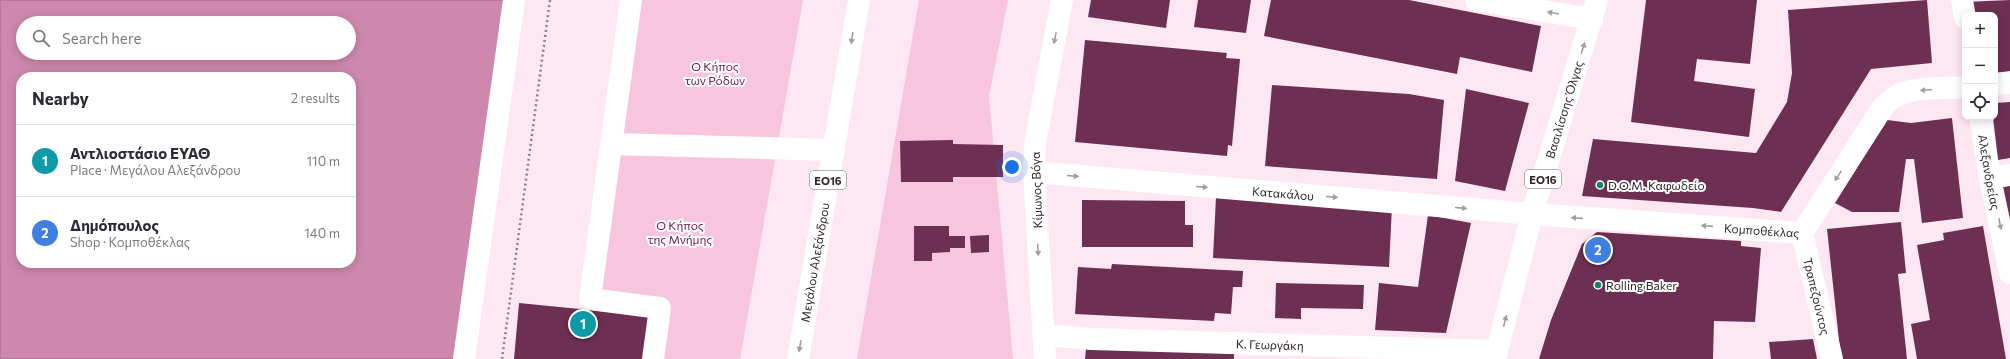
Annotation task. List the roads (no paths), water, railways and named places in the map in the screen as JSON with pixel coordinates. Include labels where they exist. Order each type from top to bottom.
[{"type":"street","points":[[464,359],[514,0]]},
{"type":"street","points":[[631,0],[590,299],[660,308],[653,359]]},
{"type":"street","name":"Μεγάλου Αλεξάνδρου","points":[[798,359],[859,0]]},
{"type":"street","name":"Κίμωνος Βόγα","points":[[1045,359],[1034,172],[1035,143],[1062,0]]},
{"type":"street","points":[[1476,0],[1594,10]]},
{"type":"street","points":[[1962,0],[1964,12]]},
{"type":"street","name":"Βασιλίσσης Όλγας","points":[[1496,355],[1532,214],[1594,10]]},
{"type":"street","points":[[1998,84],[2010,83]]},
{"type":"street","name":"Κομποθέκλας","points":[[1532,214],[1802,233],[1881,110],[1892,99],[1905,93],[1919,90],[1962,87]]},
{"type":"street","name":"Αλεξανδρείας","points":[[1981,120],[2000,177],[2010,274]]},
{"type":"street","points":[[611,144],[834,150]]},
{"type":"street","name":"Κατακάλου","points":[[1034,172],[1532,214]]},
{"type":"street","name":"Τραπεζούντος","points":[[1802,233],[1832,359]]},
{"type":"street","name":"Κ. Γεωργάκη","points":[[1043,335],[1092,339],[1496,355]]},
{"type":"place","name":"D.O.M. Καφωδείο","points":[[1600,185]]},
{"type":"place","name":"Δημόπουλος","points":[[1598,250]]},
{"type":"place","name":"Rolling Baker","points":[[1598,285]]},
{"type":"place","name":"Αντλιοστάσιο ΕΥΑΘ","points":[[583,324]]},
{"type":"park label","name":"Ο Κήπος των Ρόδων","points":[[715,73]]},
{"type":"park label","name":"Ο Κήπος της Μνήμης","points":[[680,232]]}]
